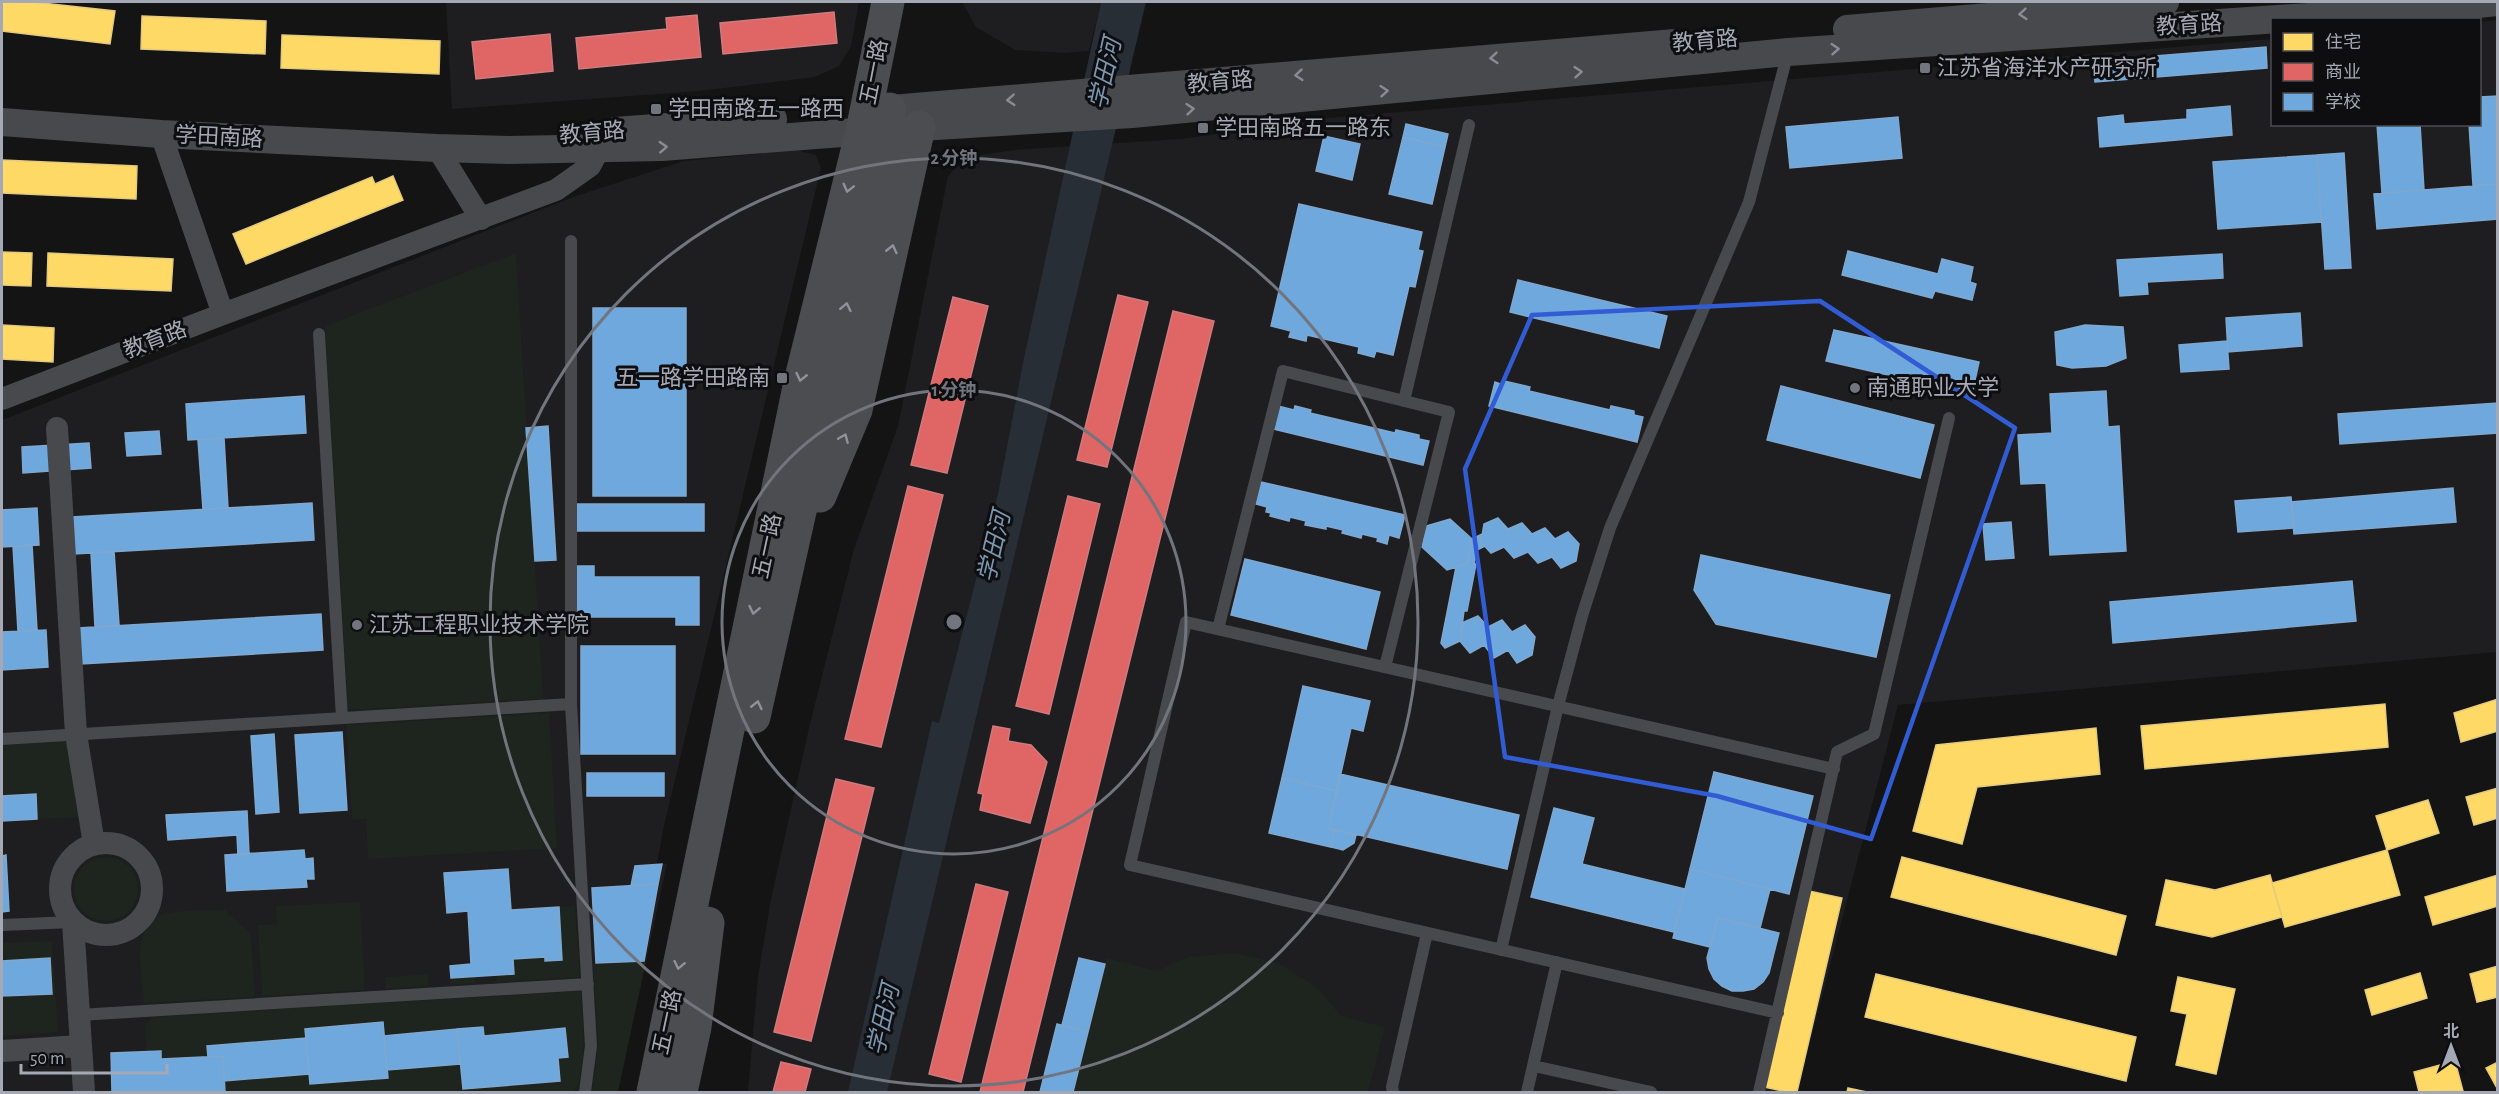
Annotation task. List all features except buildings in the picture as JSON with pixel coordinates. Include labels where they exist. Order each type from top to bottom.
[{"type":"main road","name":"五一路","points":[[681,1092],[695,1027],[710,906],[788,569],[876,121],[888,2]]},
{"type":"main road","name":"五一路","points":[[653,1092],[800,382],[910,2]]},
{"type":"main road","points":[[788,569],[856,410],[920,127]]},
{"type":"main road","points":[[703,1092],[707,1043],[710,906]]},
{"type":"street","name":"教育路","points":[[437,148],[605,131],[876,121],[1067,107],[1788,43],[2165,2]]},
{"type":"street","name":"教育路","points":[[1788,43],[2428,9],[2498,2]]},
{"type":"street","name":"教育路","points":[[437,148],[509,150],[662,147],[876,121],[920,127],[1067,107]]},
{"type":"street","name":"学田南路","points":[[2,122],[161,134],[437,148]]},
{"type":"street","points":[[161,134],[223,314]]},
{"type":"street","points":[[437,148],[481,219]]},
{"type":"street","name":"教育路","points":[[2,399],[556,190],[590,165],[599,149]]},
{"type":"street","points":[[57,428],[76,734],[94,844]]},
{"type":"street","points":[[116,843],[138,855],[151,876],[152,889],[150,904],[142,918],[130,928],[116,934],[100,935],[85,930],[73,922],[64,908],[59,893],[60,878],[66,865],[76,853],[94,844],[116,843]]},
{"type":"street","points":[[73,922],[84,1092]]},
{"type":"street","points":[[2,1051],[81,1047]]},
{"type":"lane","points":[[1502,950],[1558,706],[1582,616],[1610,528],[1749,202],[1788,43]]},
{"type":"lane","points":[[1404,401],[1469,125]]},
{"type":"lane","points":[[571,241],[571,704],[591,1046],[585,1092]]},
{"type":"lane","points":[[319,334],[342,718]]},
{"type":"lane","points":[[1218,629],[1283,370],[1449,412],[1385,667]]},
{"type":"lane","points":[[1759,1092],[1838,752],[1874,734],[1949,418]]},
{"type":"lane","points":[[1778,1013],[1130,865],[1186,622],[1834,769]]},
{"type":"lane","points":[[2,739],[571,704]]},
{"type":"lane","points":[[2,925],[73,922]]},
{"type":"lane","points":[[1393,1092],[1392,1087],[1427,933]]},
{"type":"lane","points":[[1527,1092],[1557,963]]},
{"type":"lane","points":[[79,1015],[588,984]]},
{"type":"lane","points":[[1534,1066],[1651,1092]]},
{"type":"highlighted area","points":[[1820,301],[2015,428],[1871,839],[1717,796],[1505,757],[1465,469],[1532,315]]},
{"type":"shaded area","points":[[446,2],[859,2],[851,46],[839,66],[815,77],[699,91],[452,109]]},
{"type":"shaded area","points":[[962,2],[1101,2],[1089,51],[1064,53],[1015,50],[976,27]]},
{"type":"shaded area","name":"南通职业大学","points":[[2497,20],[2497,652],[1898,705],[1797,1092],[748,1092],[758,976],[771,899],[809,728],[854,549],[898,426],[948,176],[967,157],[1014,150],[1180,139],[1233,132],[1280,122],[2271,39],[2271,126],[2481,126],[2481,22]]},
{"type":"shaded area","name":"江苏工程职业技术学院","points":[[796,150],[816,155],[821,168],[663,830],[657,864],[667,864],[618,1092],[2,1092],[2,420],[573,197],[684,161]]},
{"type":"shaded area","points":[[516,253],[543,699],[348,710],[325,326]]},
{"type":"shaded area","points":[[549,713],[557,848],[368,859],[366,819],[352,820],[346,725]]},
{"type":"shaded area","points":[[73,741],[86,817],[37,819],[35,795],[2,796],[2,745]]},
{"type":"shaded area","points":[[106,857],[124,863],[132,871],[138,889],[132,907],[124,915],[106,921],[88,915],[80,907],[74,889],[80,871],[88,863]]},
{"type":"shaded area","points":[[360,902],[365,990],[262,996],[258,925],[277,924],[276,906]]},
{"type":"shaded area","points":[[575,906],[580,977],[497,982],[497,975],[514,974],[513,959],[545,957],[562,959],[559,907]]},
{"type":"shaded area","points":[[225,910],[251,934],[255,997],[144,1003],[140,952],[146,928],[153,919],[178,911]]},
{"type":"shaded area","points":[[52,941],[58,1032],[2,1036],[2,943]]},
{"type":"shaded area","points":[[1235,953],[1280,964],[1319,989],[1341,1016],[1385,1027],[1368,1092],[1073,1092],[1107,958],[1157,971],[1188,957]]},
{"type":"shaded area","points":[[646,960],[618,1092],[592,1092],[598,1046],[593,963]]},
{"type":"shaded area","points":[[428,974],[429,986],[386,989],[385,977]]},
{"type":"shaded area","points":[[475,977],[476,983],[451,985],[451,978]]},
{"type":"shaded area","points":[[581,991],[583,1059],[578,1084],[573,1092],[149,1092],[145,1026],[153,1017]]},
{"type":"water","name":"学田河","points":[[1101,2],[1146,2],[887,1092],[848,1092],[932,721],[939,723],[998,494],[1024,358]]},
{"type":"place","name":"江苏省海洋水产研究所","points":[[1925,68]]},
{"type":"place","name":"学田南路五一路西","points":[[656,109]]},
{"type":"place","name":"学田南路五一路东","points":[[1203,128]]},
{"type":"place","name":"五一路学田路南","points":[[782,378]]},
{"type":"place","name":"南通职业大学","points":[[1855,388]]},
{"type":"place","name":"江苏工程职业技术学院","points":[[357,625]]}]
